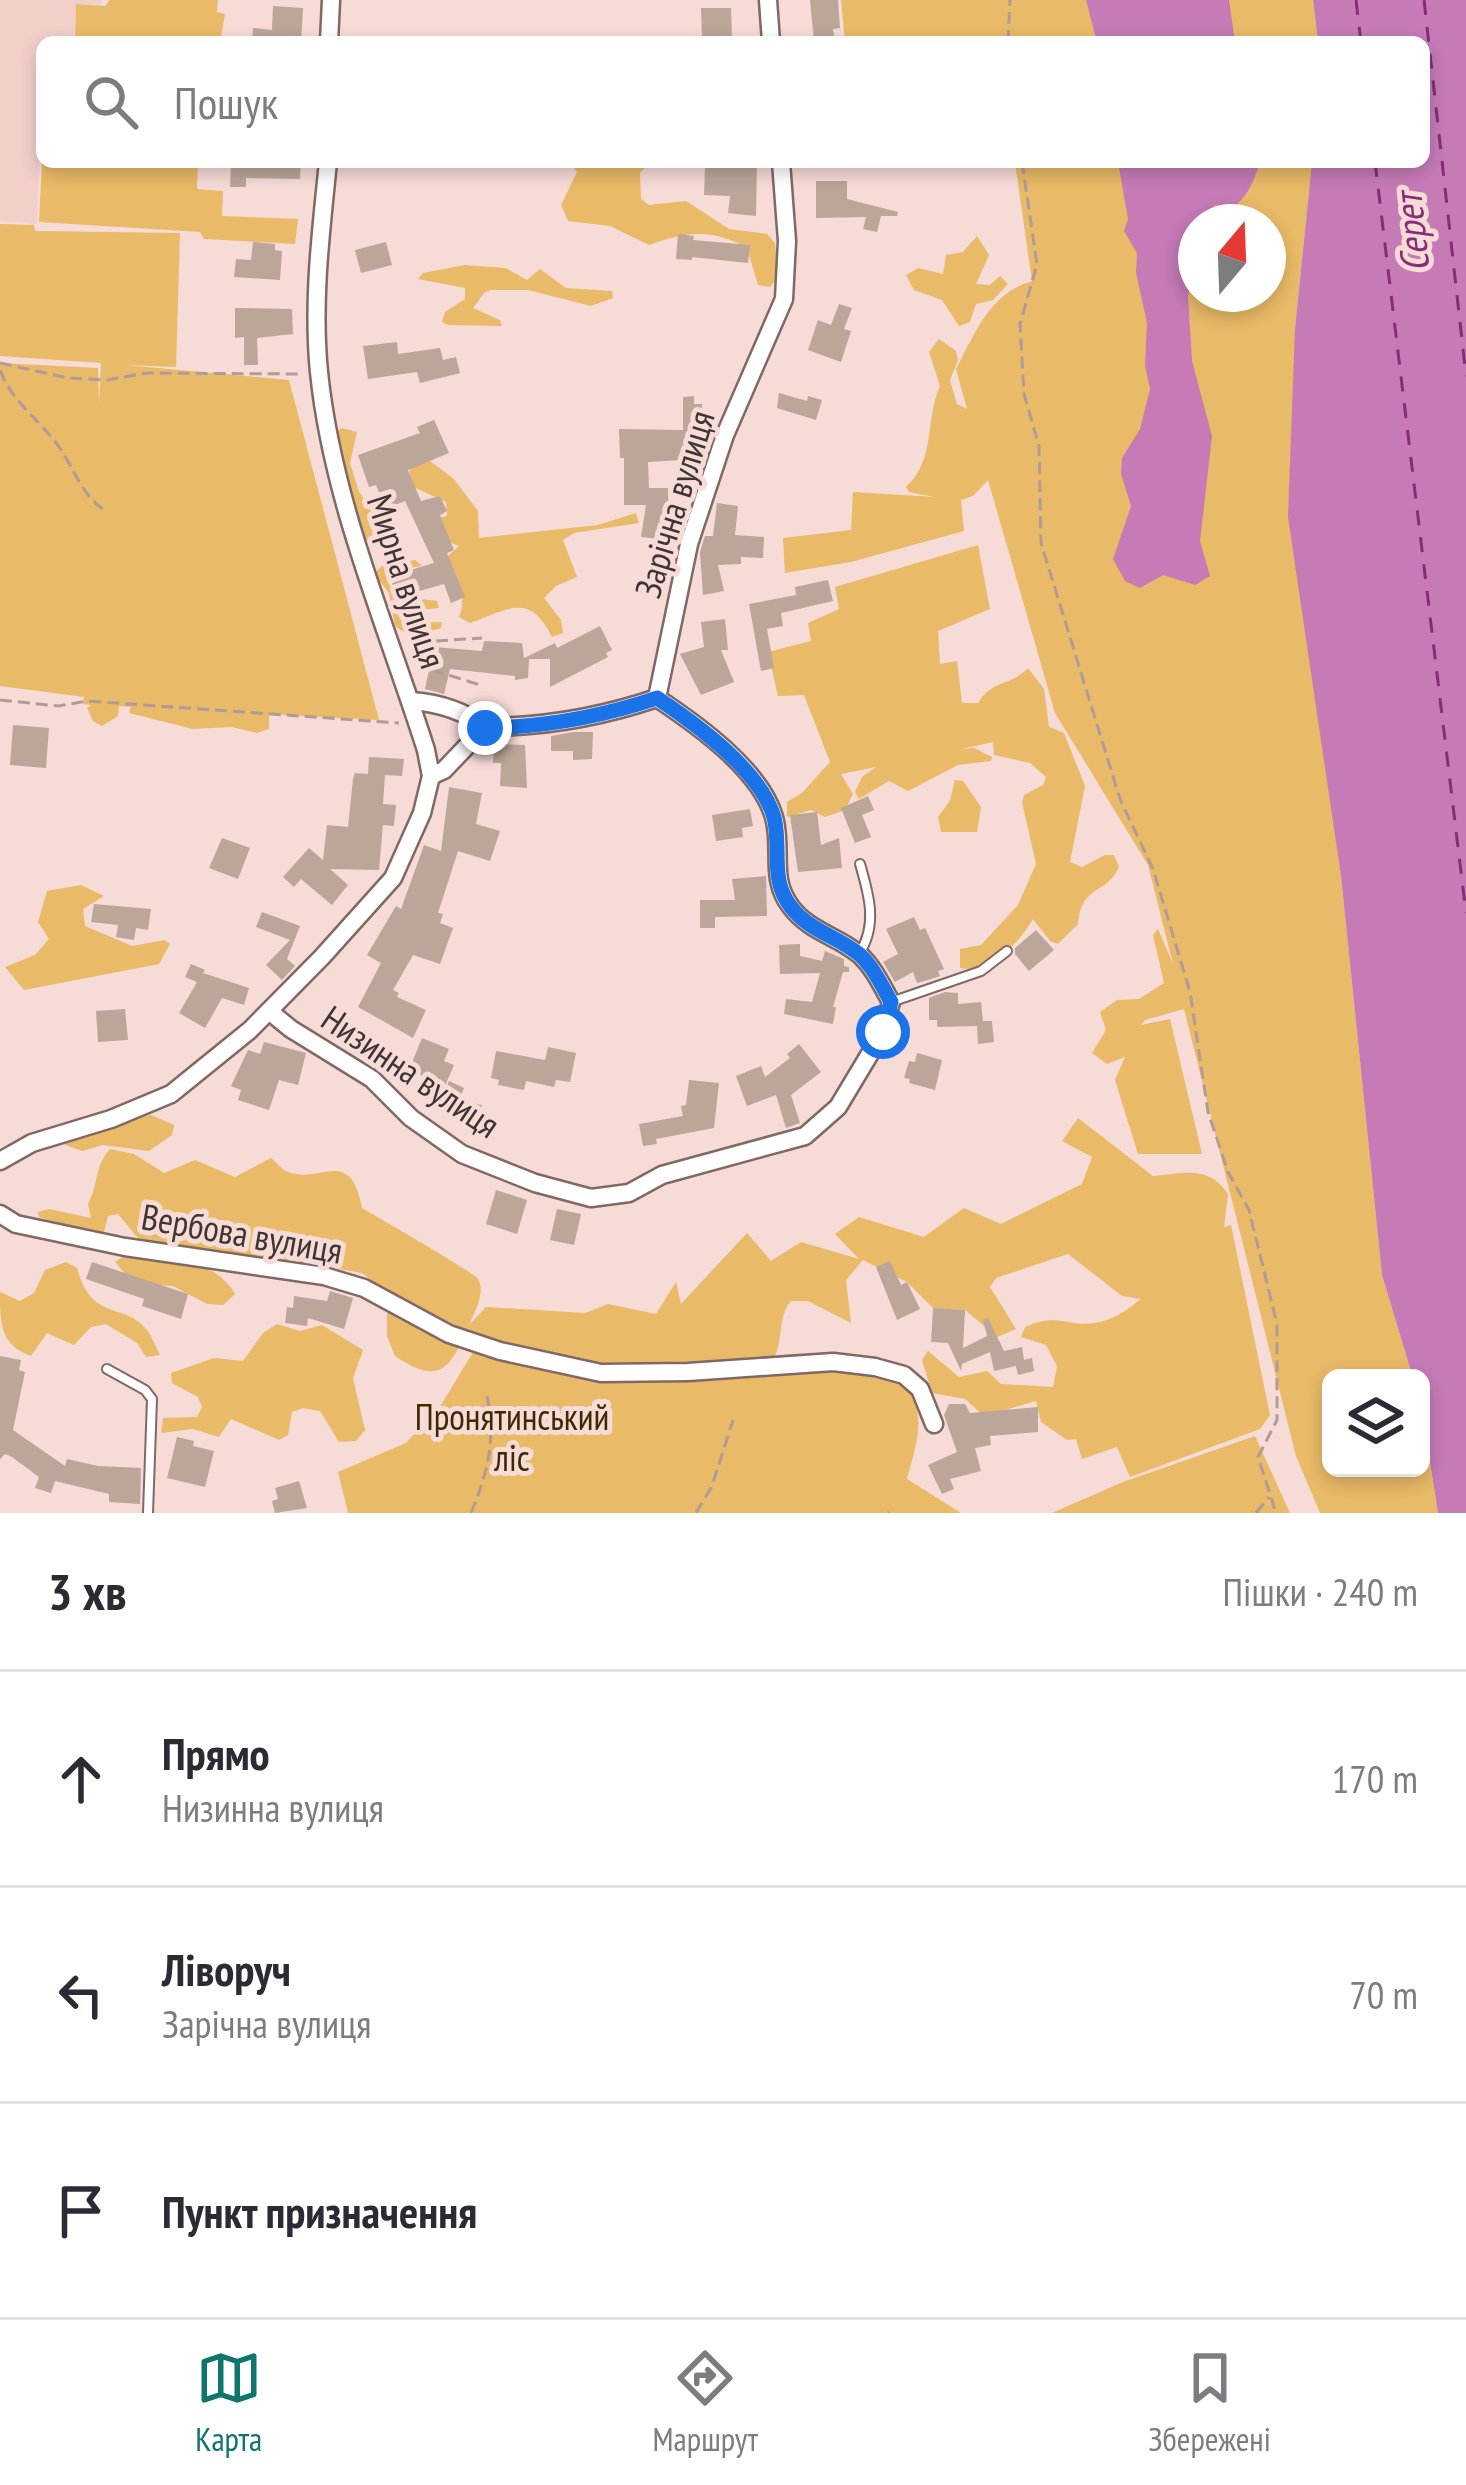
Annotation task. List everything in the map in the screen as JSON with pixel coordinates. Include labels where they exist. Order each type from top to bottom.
[{"type":"street","points":[[329,36],[331,0]]},
{"type":"street","points":[[768,0],[771,36]]},
{"type":"street","name":"Мирна вулиця","points":[[327,168],[315,292],[320,374],[341,484],[412,701],[431,776]]},
{"type":"street","name":"Зарічна вулиця","points":[[657,698],[689,544],[724,435],[784,299],[788,241],[782,168]]},
{"type":"street","points":[[412,701],[433,703],[473,718],[485,728],[527,727],[613,713],[657,698],[706,731],[761,791],[774,818],[777,883],[790,907],[812,929],[859,954],[891,1002]]},
{"type":"street","points":[[0,1161],[32,1143],[111,1119],[171,1094],[269,1011],[393,878],[422,813],[431,776],[444,770],[485,728]]},
{"type":"street","name":"Низинна вулиця","points":[[269,1011],[372,1079],[411,1118],[462,1154],[535,1183],[590,1198],[629,1193],[662,1175],[805,1136],[838,1107],[883,1032],[891,1002]]},
{"type":"street","name":"Вербова вулиця","points":[[0,1214],[16,1223],[104,1243],[324,1276],[364,1288],[449,1334],[500,1352],[602,1373],[833,1362],[875,1367],[904,1375],[920,1389],[934,1424]]},
{"type":"lane","points":[[859,954],[872,915],[860,864]]},
{"type":"lane","points":[[891,1002],[981,971],[1006,951]]},
{"type":"lane","points":[[107,1369],[145,1390],[152,1399],[148,1513]]},
{"type":"path","points":[[1008,36],[1010,0]]},
{"type":"path","points":[[1023,168],[1037,264],[1020,324],[1024,394],[1040,446],[1042,543],[1120,799],[1159,889],[1190,992],[1208,1112],[1228,1172],[1249,1210],[1276,1324],[1277,1420],[1258,1457],[1276,1513]]},
{"type":"path","points":[[103,509],[88,499],[60,448],[5,385],[0,366],[107,380],[146,373],[320,374]]},
{"type":"path","points":[[480,685],[420,666],[417,646],[482,638]]},
{"type":"path","points":[[408,658],[430,654]]},
{"type":"path","points":[[0,700],[58,706],[87,701],[404,723]]},
{"type":"path","points":[[471,1513],[491,1454],[492,1415],[486,1392]]},
{"type":"path","points":[[696,1513],[712,1486],[733,1420]]},
{"type":"path","points":[[1256,1513],[1270,1495]]},
{"type":"shaded area","points":[[0,0],[103,0],[99,5],[76,4],[74,36],[36,36],[37,224],[0,221]]},
{"type":"green space","points":[[110,0],[218,0],[217,12],[225,14],[221,36],[75,36],[76,4],[105,6]]},
{"type":"green space","points":[[841,0],[1313,0],[1317,36],[844,36]]},
{"type":"green space","points":[[42,168],[198,168],[197,189],[223,191],[222,216],[298,219],[295,244],[204,239],[200,232],[39,222]]},
{"type":"green space","points":[[574,168],[645,168],[640,173],[641,199],[649,205],[686,201],[729,229],[767,234],[775,243],[778,277],[770,287],[758,285],[747,248],[722,237],[687,235],[649,245],[610,226],[568,221],[561,205],[577,172]]},
{"type":"green space","points":[[1016,168],[1311,168],[1295,328],[1317,701],[1341,876],[1382,1275],[1410,1369],[1322,1369],[1322,1477],[1430,1477],[1430,1462],[1438,1513],[1320,1513],[1296,1456],[1184,1009],[1141,1025],[1170,1019],[1202,1154],[1138,1154],[1115,1080],[1125,1057],[1107,1064],[1092,1053],[1106,1030],[1100,1012],[1117,1000],[1139,999],[1164,983],[1153,935],[1158,929],[1173,964],[1148,865],[1055,713],[988,480],[973,496],[961,500],[964,531],[851,562],[785,573],[783,538],[851,530],[853,492],[934,497],[909,492],[906,487],[922,464],[940,386],[929,352],[939,339],[956,351],[958,360],[950,380],[957,404],[967,409],[956,369],[977,328],[1005,295],[1032,281]]},
{"type":"green space","points":[[0,224],[34,225],[35,231],[180,233],[176,367],[125,365],[289,380],[379,720],[269,714],[269,729],[257,733],[231,727],[193,729],[129,713],[131,707],[119,706],[118,716],[102,726],[93,721],[87,708],[91,705],[83,704],[84,697],[0,686],[0,363],[98,368],[99,404],[101,363],[0,356]]},
{"type":"green space","points":[[977,236],[989,255],[976,284],[990,285],[1000,276],[1008,284],[993,300],[976,304],[970,322],[959,326],[942,300],[914,290],[906,275],[918,268],[943,274],[946,255],[963,252]]},
{"type":"green space","points":[[465,265],[506,268],[527,280],[540,269],[566,288],[612,291],[613,298],[591,306],[528,290],[491,290],[473,308],[500,320],[502,326],[448,325],[442,322],[445,312],[465,299],[465,288],[418,279],[423,273]]},
{"type":"green space","points":[[342,428],[357,432],[350,463],[359,492],[376,513],[377,543],[368,545],[362,535],[333,434]]},
{"type":"green space","points":[[426,458],[454,479],[478,511],[479,538],[598,525],[636,513],[639,523],[574,533],[563,540],[577,577],[556,586],[544,598],[561,620],[563,633],[552,637],[535,614],[517,608],[470,623],[459,617],[462,594],[447,557],[459,546],[442,539],[435,519],[447,516],[446,502],[409,485],[410,469]]},
{"type":"green space","points":[[978,545],[990,609],[938,631],[940,664],[957,661],[962,703],[978,703],[989,690],[1028,668],[1044,689],[1049,727],[1064,733],[1085,786],[1070,862],[1082,867],[1114,855],[1119,867],[1084,902],[1078,924],[1058,944],[1033,919],[1002,955],[971,969],[960,968],[960,949],[981,945],[1018,905],[1036,864],[1022,802],[1046,777],[1030,763],[994,755],[993,742],[962,749],[974,748],[992,757],[991,761],[958,765],[908,791],[889,781],[859,799],[855,792],[862,777],[876,767],[841,774],[853,794],[845,810],[825,817],[811,810],[787,817],[787,802],[802,793],[830,762],[804,695],[778,696],[768,652],[811,641],[808,623],[839,609],[835,587]]},
{"type":"green space","points":[[415,560],[422,566],[393,570],[387,581],[396,596],[437,601],[439,608],[420,610],[408,617],[409,623],[442,622],[441,628],[411,637],[395,626],[389,593],[374,574],[382,566]]},
{"type":"green space","points":[[955,780],[963,781],[981,807],[977,832],[941,832],[938,817],[950,801]]},
{"type":"green space","points":[[81,885],[104,896],[83,909],[85,926],[132,946],[165,940],[170,944],[159,964],[24,990],[5,967],[35,955],[49,939],[38,922],[47,891]]},
{"type":"green space","points":[[151,1115],[174,1125],[172,1135],[149,1151],[103,1145],[82,1151],[60,1143],[67,1132]]},
{"type":"green space","points":[[1078,1118],[1153,1176],[1204,1175],[1228,1194],[1224,1227],[1231,1225],[1270,1415],[1260,1429],[1130,1477],[1117,1447],[1082,1459],[1076,1439],[1067,1440],[1041,1422],[1036,1401],[984,1416],[965,1399],[932,1393],[922,1360],[928,1351],[959,1377],[987,1371],[1001,1384],[1053,1387],[1057,1366],[1046,1345],[1021,1337],[1025,1327],[1054,1320],[1102,1322],[1141,1299],[1122,1296],[1068,1254],[996,1278],[990,1287],[1016,1329],[997,1337],[965,1310],[933,1308],[907,1282],[863,1260],[846,1280],[851,1323],[808,1301],[791,1301],[783,1316],[777,1351],[768,1364],[582,1365],[487,1348],[468,1328],[449,1363],[433,1371],[395,1356],[387,1336],[387,1292],[362,1273],[282,1265],[237,1254],[221,1259],[138,1238],[118,1214],[108,1216],[99,1236],[39,1217],[38,1212],[49,1209],[91,1218],[88,1204],[110,1149],[134,1154],[164,1173],[195,1160],[235,1177],[271,1158],[298,1175],[331,1171],[350,1177],[362,1208],[478,1279],[480,1297],[469,1325],[486,1307],[585,1313],[608,1304],[656,1314],[676,1282],[681,1304],[747,1233],[771,1261],[801,1242],[859,1259],[835,1234],[859,1217],[924,1237],[964,1208],[1001,1224],[1082,1184],[1092,1157],[1062,1141]]},
{"type":"green space","points":[[126,1255],[201,1266],[235,1294],[223,1305],[207,1304],[173,1286],[127,1276],[115,1262]]},
{"type":"green space","points":[[66,1262],[77,1268],[83,1285],[99,1304],[146,1329],[160,1355],[146,1357],[137,1343],[106,1324],[91,1327],[74,1345],[47,1333],[31,1356],[13,1346],[2,1323],[0,1292],[20,1301],[34,1293],[45,1270]]},
{"type":"green space","points":[[277,1324],[300,1331],[322,1325],[363,1350],[353,1378],[365,1430],[356,1441],[339,1442],[320,1411],[303,1408],[292,1412],[288,1435],[279,1440],[231,1419],[219,1437],[193,1429],[161,1433],[163,1418],[197,1417],[202,1407],[198,1397],[172,1383],[171,1373],[214,1358],[243,1361],[263,1333]]},
{"type":"green space","name":"Пронятинський ліс","points":[[475,1349],[598,1379],[833,1369],[901,1382],[918,1416],[907,1479],[961,1513],[348,1513],[338,1472],[406,1443],[441,1405]]},
{"type":"green space","points":[[1255,1436],[1290,1513],[1052,1513],[1123,1482]]},
{"type":"water","points":[[1086,0],[1229,0],[1234,36],[1095,36]]},
{"type":"water","name":"Серет","points":[[1313,0],[1466,0],[1466,1513],[1438,1513],[1430,1462],[1430,1369],[1410,1369],[1382,1275],[1341,876],[1288,517],[1295,328],[1311,168],[1430,168],[1430,36],[1317,36]]},
{"type":"water","points":[[1119,168],[1257,168],[1237,204],[1178,204],[1178,312],[1189,312],[1192,361],[1212,436],[1200,541],[1210,576],[1195,585],[1163,575],[1140,588],[1125,581],[1113,559],[1131,506],[1121,474],[1122,458],[1140,429],[1150,389],[1137,253],[1124,231],[1128,219]]},
{"type":"building","points":[[810,0],[838,0],[840,28],[833,29],[834,36],[813,36]]},
{"type":"building","points":[[273,6],[303,8],[301,36],[252,36],[253,28],[272,30]]},
{"type":"building","points":[[701,8],[731,8],[732,36],[702,36]]},
{"type":"building","points":[[231,168],[301,168],[300,179],[246,178],[246,187],[230,187]]},
{"type":"building","points":[[705,168],[757,168],[756,216],[728,213],[730,196],[704,195]]},
{"type":"building","points":[[816,181],[847,181],[847,199],[898,212],[897,216],[881,216],[877,232],[863,229],[866,217],[816,218]]},
{"type":"building","points":[[678,234],[694,236],[693,240],[750,245],[748,263],[676,259]]},
{"type":"building","points":[[253,242],[275,244],[275,250],[282,251],[280,280],[234,277],[236,259],[251,260]]},
{"type":"building","points":[[386,242],[392,265],[361,273],[355,250]]},
{"type":"building","points":[[839,304],[852,308],[844,329],[851,331],[841,362],[808,350],[818,320],[831,325]]},
{"type":"building","points":[[235,308],[292,309],[293,334],[257,338],[258,365],[244,365],[244,337],[235,338]]},
{"type":"building","points":[[397,342],[398,354],[440,348],[443,360],[456,357],[460,373],[420,383],[417,372],[368,379],[363,346]]},
{"type":"building","points":[[779,393],[822,400],[816,420],[777,408]]},
{"type":"building","points":[[694,396],[694,404],[702,404],[702,418],[696,418],[699,459],[648,462],[649,488],[668,488],[669,540],[641,537],[646,505],[624,505],[619,429],[683,430],[683,397]]},
{"type":"building","points":[[434,420],[449,453],[408,470],[421,501],[440,496],[447,511],[440,515],[454,550],[447,553],[465,597],[451,603],[444,584],[409,594],[406,587],[394,590],[390,576],[434,563],[405,501],[386,509],[376,485],[369,487],[358,455],[420,433],[417,427]]},
{"type":"building","points":[[717,503],[738,506],[735,535],[764,537],[763,558],[741,557],[741,564],[718,565],[724,591],[703,595],[700,552],[705,536],[713,536]]},
{"type":"building","points":[[828,580],[833,601],[781,613],[783,626],[767,629],[774,668],[761,671],[749,604],[796,595],[795,587]]},
{"type":"building","points":[[725,619],[728,650],[721,650],[734,682],[701,695],[680,654],[704,647],[701,622]]},
{"type":"building","points":[[600,626],[612,650],[606,653],[608,657],[550,687],[550,659],[529,659],[528,678],[450,669],[444,694],[425,689],[434,647],[482,651],[484,641],[522,643],[524,658]]},
{"type":"building","points":[[13,725],[49,728],[46,768],[10,765]]},
{"type":"building","points":[[593,732],[592,759],[573,760],[573,751],[551,751],[551,736]]},
{"type":"building","points":[[494,744],[525,745],[527,788],[500,786],[501,763],[493,763]]},
{"type":"building","points":[[369,757],[404,759],[402,776],[385,775],[383,804],[396,805],[394,826],[383,825],[379,870],[330,869],[348,885],[332,905],[301,879],[294,887],[283,877],[309,848],[323,860],[327,825],[348,827],[353,779],[355,773],[368,774]]},
{"type":"building","points":[[449,787],[482,793],[476,824],[500,831],[490,861],[458,851],[438,913],[443,914],[440,923],[453,928],[440,964],[413,955],[393,990],[399,993],[397,997],[426,1010],[413,1038],[358,1007],[381,963],[367,955],[396,906],[401,909],[424,845],[441,851]]},
{"type":"building","points":[[868,796],[874,810],[862,815],[871,837],[855,843],[841,808]]},
{"type":"building","points":[[750,809],[753,826],[742,828],[743,837],[716,841],[712,815]]},
{"type":"building","points":[[817,812],[821,845],[839,838],[842,868],[798,872],[790,815]]},
{"type":"building","points":[[222,838],[250,848],[238,879],[209,868]]},
{"type":"building","points":[[766,876],[767,916],[715,917],[715,928],[700,928],[700,900],[735,900],[732,879]]},
{"type":"building","points":[[94,904],[151,909],[148,930],[136,928],[134,940],[116,937],[118,925],[91,922]]},
{"type":"building","points":[[262,912],[300,926],[287,959],[295,966],[282,980],[266,965],[290,940],[256,927]]},
{"type":"building","points":[[914,917],[920,930],[925,928],[944,969],[938,971],[940,976],[917,983],[913,972],[895,982],[883,962],[898,954],[886,929]]},
{"type":"building","points":[[1036,930],[1054,950],[1029,971],[1015,948]]},
{"type":"building","points":[[800,944],[800,956],[822,961],[825,951],[844,959],[844,966],[849,967],[849,972],[843,972],[833,1007],[833,1024],[784,1014],[786,999],[812,1002],[820,973],[780,974],[779,945]]},
{"type":"building","points":[[191,964],[203,973],[249,988],[244,1005],[222,998],[205,1028],[179,1013],[197,982],[185,977]]},
{"type":"building","points":[[958,993],[958,1004],[981,1002],[983,1021],[992,1021],[994,1042],[978,1044],[977,1026],[937,1027],[937,1020],[929,1020],[929,998]]},
{"type":"building","points":[[125,1009],[128,1040],[98,1042],[96,1011]]},
{"type":"building","points":[[422,1038],[449,1049],[444,1061],[454,1065],[445,1086],[409,1070]]},
{"type":"building","points":[[264,1042],[306,1053],[298,1085],[279,1080],[269,1110],[238,1100],[241,1090],[231,1086],[248,1050],[260,1054]]},
{"type":"building","points":[[799,1044],[821,1072],[791,1095],[800,1123],[786,1128],[776,1095],[747,1106],[736,1076],[761,1066],[765,1077],[790,1058],[787,1054]]},
{"type":"building","points":[[548,1047],[576,1053],[570,1082],[556,1080],[554,1087],[526,1081],[524,1090],[498,1085],[499,1080],[491,1078],[496,1051],[545,1060]]},
{"type":"building","points":[[917,1053],[942,1060],[935,1090],[904,1078]]},
{"type":"building","points":[[689,1080],[719,1083],[714,1128],[643,1146],[639,1124],[683,1116],[681,1106],[686,1105]]},
{"type":"building","points":[[449,1081],[464,1088],[459,1100],[482,1105],[478,1123],[437,1109]]},
{"type":"building","points":[[496,1190],[527,1200],[517,1234],[486,1224]]},
{"type":"building","points":[[557,1209],[581,1214],[574,1245],[550,1240]]},
{"type":"building","points":[[890,1261],[920,1309],[897,1320],[876,1267]]},
{"type":"building","points":[[92,1262],[188,1294],[181,1319],[142,1306],[144,1299],[86,1279]]},
{"type":"building","points":[[330,1291],[353,1298],[344,1329],[308,1318],[307,1326],[285,1323],[294,1296],[327,1301]]},
{"type":"building","points":[[933,1308],[965,1310],[963,1348],[987,1336],[983,1320],[988,1318],[1004,1351],[1022,1347],[1024,1360],[1032,1358],[1034,1371],[1018,1375],[1016,1366],[994,1371],[990,1352],[962,1364],[961,1371],[948,1343],[931,1342]]},
{"type":"building","points":[[0,1356],[21,1360],[19,1370],[25,1372],[13,1430],[65,1466],[67,1459],[141,1468],[140,1504],[109,1502],[109,1494],[55,1481],[51,1493],[35,1488],[39,1477],[12,1457],[5,1454],[0,1459]]},
{"type":"building","points":[[949,1404],[965,1404],[970,1413],[1038,1407],[1038,1432],[990,1436],[991,1445],[975,1448],[981,1471],[950,1479],[954,1489],[942,1494],[928,1465],[957,1452],[944,1415]]},
{"type":"building","points":[[177,1437],[214,1451],[205,1487],[167,1478]]},
{"type":"building","points":[[299,1481],[307,1508],[275,1513],[275,1488]]},
{"type":"ferry route","points":[[1356,0],[1360,36]]},
{"type":"ferry route","points":[[1424,0],[1428,36]]},
{"type":"ferry route","points":[[1430,54],[1466,376]]},
{"type":"ferry route","points":[[1376,168],[1466,913]]},
{"type":"route","points":[[485,728],[527,727],[613,713],[657,698],[706,731],[761,791],[774,818],[777,883],[790,907],[812,929],[856,952],[872,968],[891,1002],[883,1032]]}]
